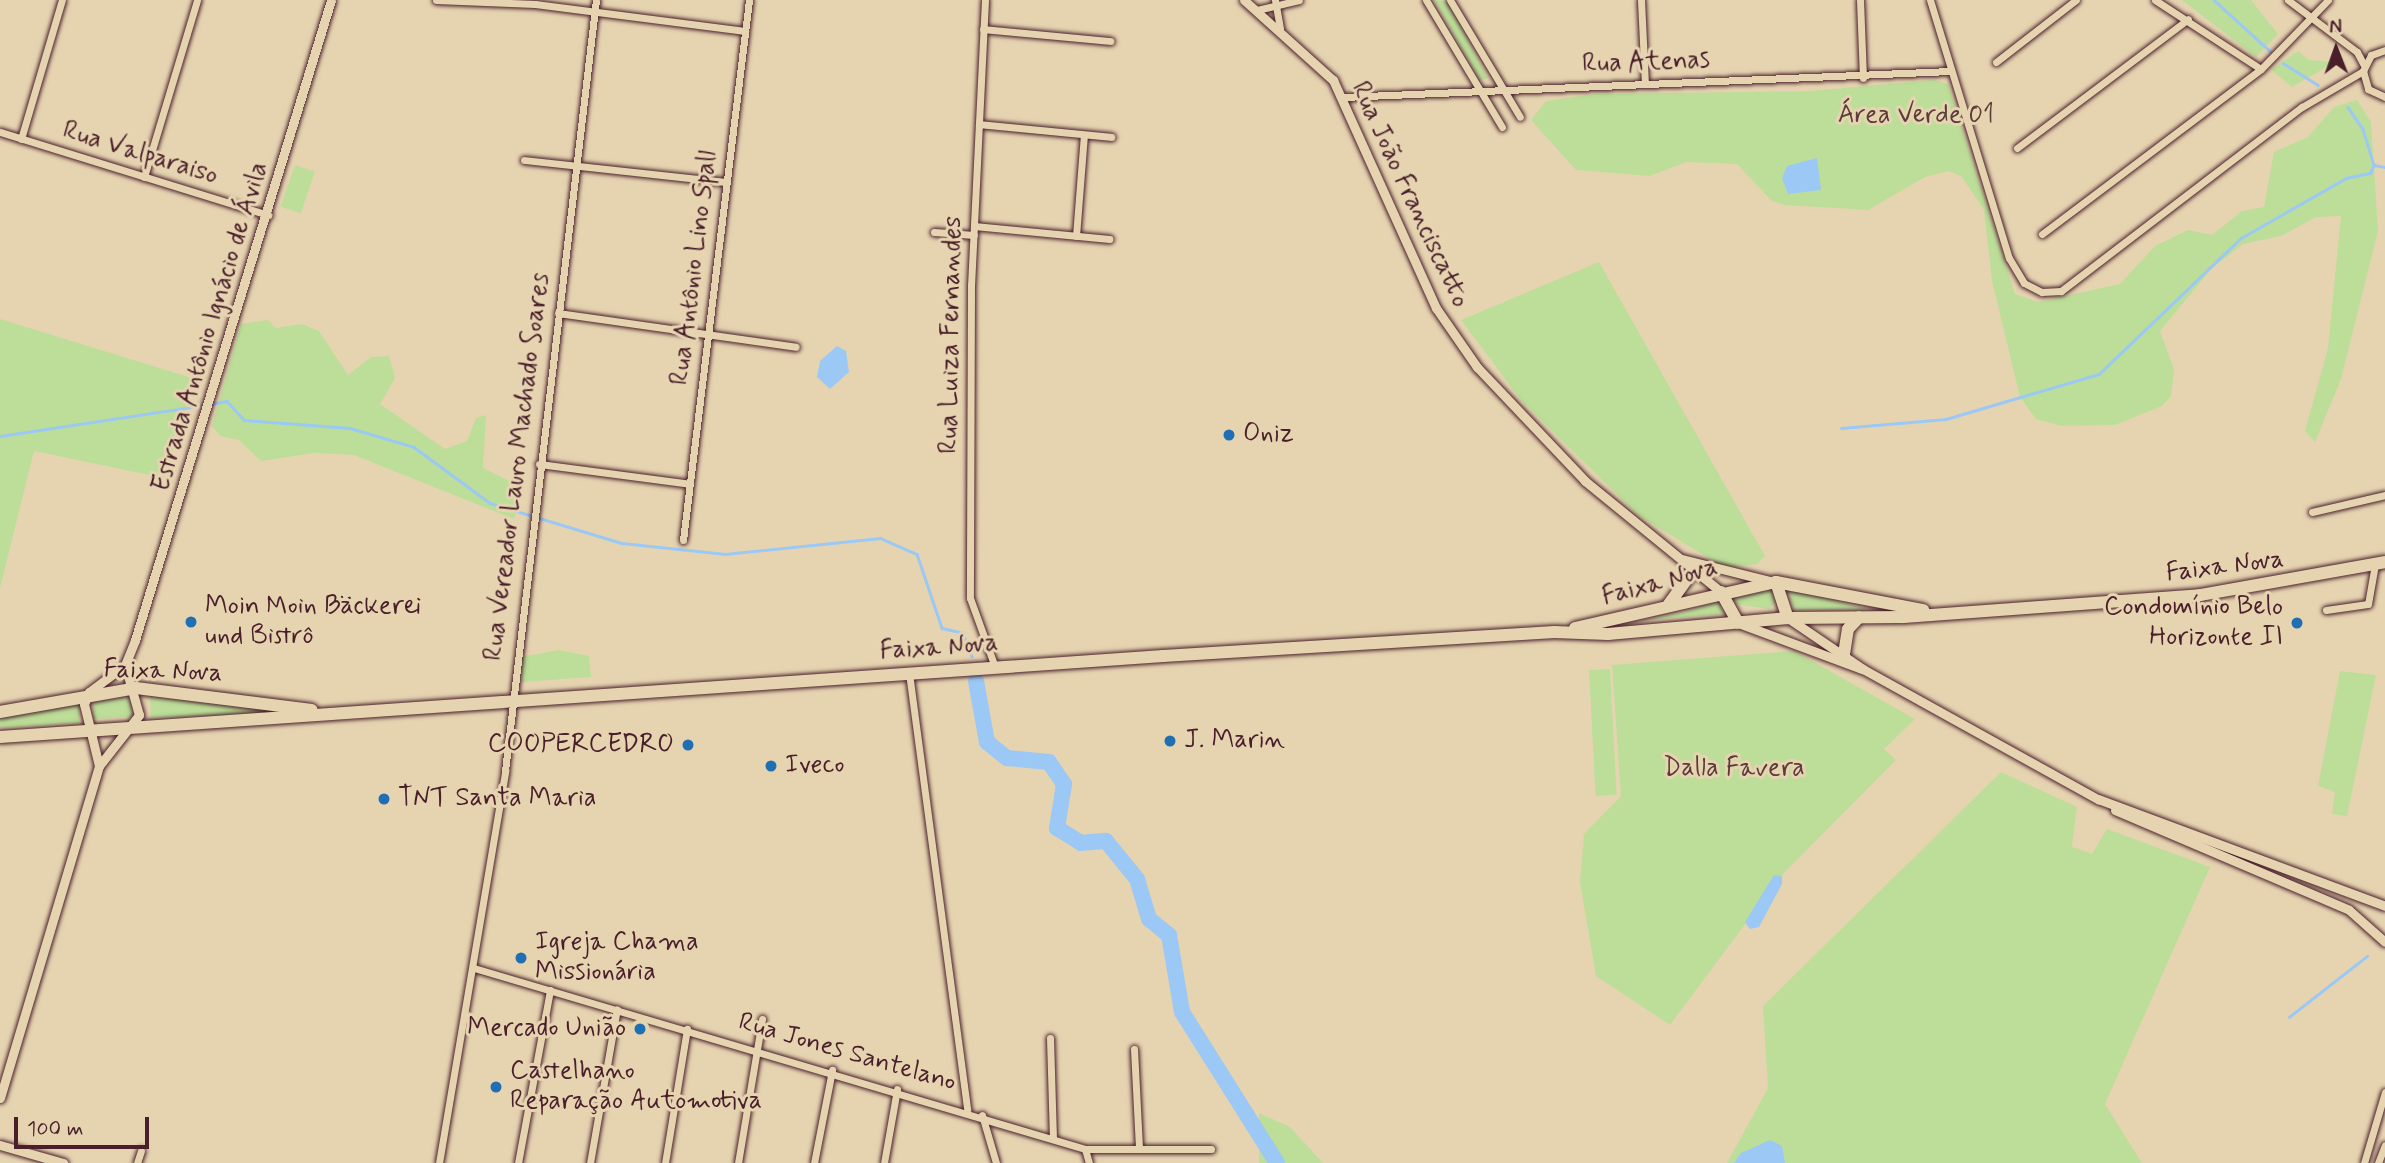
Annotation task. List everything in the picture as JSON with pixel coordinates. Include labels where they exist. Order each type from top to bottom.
[{"type":"highway","name":"Faixa Nova","points":[[0,737],[511,698],[1554,632],[1608,634],[1788,618],[1943,613],[2200,595],[2380,563]]},
{"type":"highway","points":[[1664,608],[1680,597],[1693,571]]},
{"type":"highway","name":"Faixa Nova","points":[[1554,632],[1664,608],[1721,592],[1776,582],[1943,613]]},
{"type":"highway","points":[[1776,582],[1788,618]]},
{"type":"highway","points":[[1721,592],[1738,623]]},
{"type":"highway","points":[[1844,653],[1848,629],[1859,617]]},
{"type":"highway","name":"Faixa Nova","points":[[0,712],[89,692],[136,688],[326,713]]},
{"type":"street","points":[[21,139],[62,0]]},
{"type":"street","points":[[144,177],[197,0]]},
{"type":"street","name":"Estrada Antônio Ignácio de Ávila","points":[[125,665],[268,215],[331,0]]},
{"type":"street","points":[[436,0],[535,4],[745,31]]},
{"type":"street","name":"Rua Vereador Lauro Machado Soares","points":[[439,1163],[480,938],[596,0]]},
{"type":"street","name":"Rua Antônio Lino Spall","points":[[683,540],[749,0]]},
{"type":"street","name":"Rua Luiza Fernandes","points":[[985,0],[974,226],[970,598],[995,667]]},
{"type":"street","name":"Rua João Franciscatto","points":[[1244,0],[1280,29],[1343,97],[1436,308],[1456,340],[1585,481],[1721,592]]},
{"type":"street","points":[[1275,0],[1280,29]]},
{"type":"street","points":[[1257,10],[1277,10],[1299,0]]},
{"type":"street","points":[[1426,0],[1502,127]]},
{"type":"street","points":[[1450,0],[1520,117]]},
{"type":"street","points":[[1641,0],[1645,84]]},
{"type":"street","points":[[1860,0],[1863,78]]},
{"type":"street","points":[[1930,0],[2009,258],[2024,283],[2042,292],[2061,291],[2302,107],[2350,81],[2364,68],[2375,51]]},
{"type":"street","points":[[1996,62],[2076,0]]},
{"type":"street","points":[[2155,0],[2261,69]]},
{"type":"street","points":[[2288,0],[2316,17],[2357,52],[2364,68],[2365,83]]},
{"type":"street","points":[[2042,234],[2261,69],[2316,17],[2328,0]]},
{"type":"street","points":[[2017,148],[2188,19]]},
{"type":"street","points":[[983,29],[1110,41]]},
{"type":"street","points":[[2357,52],[2385,50]]},
{"type":"street","name":"Rua Atenas","points":[[1343,97],[1502,88],[1863,78],[1951,71]]},
{"type":"street","points":[[2350,81],[2365,83],[2385,104]]},
{"type":"street","points":[[979,124],[1111,137]]},
{"type":"street","name":"Rua Valparaiso","points":[[0,132],[268,215]]},
{"type":"street","points":[[1076,236],[1084,135]]},
{"type":"street","points":[[524,160],[727,182]]},
{"type":"street","points":[[974,226],[1109,239]]},
{"type":"street","points":[[934,232],[974,235]]},
{"type":"street","points":[[558,313],[796,346]]},
{"type":"street","points":[[540,464],[690,484]]},
{"type":"street","points":[[2312,512],[2385,495]]},
{"type":"street","name":"Rua João Franciscatto","points":[[1680,559],[1776,582]]},
{"type":"street","points":[[2326,610],[2368,604],[2380,563]]},
{"type":"street","points":[[1788,618],[1844,653],[1863,669]]},
{"type":"street","points":[[1738,623],[1863,669],[2105,803],[2131,821],[2350,910],[2385,942]]},
{"type":"street","points":[[0,1098],[99,766],[139,715],[136,688],[125,665],[89,692],[83,713],[99,766]]},
{"type":"street","points":[[909,673],[967,1110]]},
{"type":"street","points":[[2105,803],[2385,906]]},
{"type":"street","name":"Rua Jones Santelano","points":[[474,968],[897,1089],[1085,1149],[1211,1149]]},
{"type":"street","points":[[518,1163],[550,990]]},
{"type":"street","points":[[590,1163],[617,1009]]},
{"type":"street","points":[[738,1163],[762,1019]]},
{"type":"street","points":[[665,1163],[687,1029]]},
{"type":"street","points":[[1050,1038],[1053,1139]]},
{"type":"street","points":[[1134,1049],[1139,1149]]},
{"type":"street","points":[[814,1163],[832,1070]]},
{"type":"street","points":[[884,1163],[897,1089]]},
{"type":"street","points":[[2364,1163],[2385,1092]]},
{"type":"street","points":[[982,1115],[996,1163]]},
{"type":"street","points":[[0,1145],[63,1163]]},
{"type":"street","points":[[2378,1163],[2385,1145]]},
{"type":"street","points":[[1085,1149],[1089,1163]]},
{"type":"street","points":[[138,1163],[141,1152]]},
{"type":"green space","points":[[1434,0],[1447,1],[1488,78],[1480,80]]},
{"type":"green space","points":[[2182,0],[2251,0],[2278,34],[2256,57]]},
{"type":"green space","points":[[2298,51],[2309,60],[2335,62],[2292,87],[2271,70]]},
{"type":"green space","name":"Área Verde 01","points":[[1933,80],[1948,84],[2015,294],[2038,302],[2120,284],[2155,246],[2188,230],[2212,235],[2242,211],[2264,207],[2274,152],[2308,137],[2334,107],[2357,100],[2371,122],[2378,231],[2341,379],[2315,442],[2305,431],[2328,348],[2341,216],[2316,217],[2281,236],[2243,244],[2212,268],[2160,331],[2174,369],[2171,396],[2162,406],[2115,425],[2062,426],[2036,419],[2020,397],[1992,281],[1984,210],[1961,176],[1948,171],[1925,177],[1868,210],[1785,205],[1772,201],[1737,164],[1686,162],[1650,176],[1576,170],[1531,120],[1546,101],[1595,94],[1810,91]]},
{"type":"green space","points":[[295,165],[315,172],[301,213],[281,207]]},
{"type":"green space","points":[[1599,262],[1765,556],[1757,564],[1725,568],[1638,515],[1521,400],[1461,320]]},
{"type":"green space","points":[[0,319],[195,379],[164,478],[34,451],[0,588]]},
{"type":"green space","points":[[268,320],[276,328],[302,324],[319,331],[348,375],[371,357],[389,356],[395,378],[380,404],[445,449],[467,441],[476,418],[486,415],[483,468],[524,488],[514,519],[354,455],[314,453],[261,461],[239,440],[220,436],[212,426],[241,324]]},
{"type":"green space","points":[[1787,588],[1868,609],[1794,610]]},
{"type":"green space","points":[[1771,589],[1778,598],[1769,609],[1735,604],[1736,596]]},
{"type":"green space","points":[[1719,601],[1724,614],[1638,621],[1684,612]]},
{"type":"green space","points":[[559,650],[589,656],[591,677],[521,682],[522,657]]},
{"type":"green space","name":"Dalla Favera","points":[[1794,651],[1915,719],[1884,749],[1896,760],[1781,876],[1670,1025],[1596,976],[1580,882],[1584,834],[1621,796],[1612,665]]},
{"type":"green space","points":[[1610,669],[1617,795],[1596,796],[1589,670]]},
{"type":"green space","points":[[2340,671],[2376,675],[2347,816],[2332,814],[2335,792],[2318,786]]},
{"type":"green space","points":[[150,694],[293,713],[151,718]]},
{"type":"green space","points":[[121,697],[131,700],[133,717],[93,719],[93,702]]},
{"type":"green space","points":[[80,700],[79,723],[0,728],[0,714]]},
{"type":"green space","points":[[2001,772],[2077,807],[2072,847],[2092,854],[2107,829],[2210,867],[2105,1104],[2142,1163],[1727,1163],[1768,1088],[1763,1006]]},
{"type":"green space","points":[[1259,1113],[1290,1127],[1323,1163],[1259,1163]]},
{"type":"water","points":[[1817,158],[1821,190],[1788,194],[1782,178],[1787,166]]},
{"type":"water","points":[[837,346],[846,351],[849,372],[830,389],[817,377],[820,361]]},
{"type":"water","points":[[1774,875],[1782,876],[1782,884],[1759,927],[1750,929],[1745,922]]},
{"type":"water","points":[[1770,1140],[1782,1146],[1785,1163],[1734,1163],[1741,1153]]},
{"type":"waterway","points":[[2214,0],[2270,51]]},
{"type":"waterway","points":[[2283,63],[2318,85]]},
{"type":"waterway","points":[[2348,107],[2363,129],[2374,165],[2385,167]]},
{"type":"waterway","points":[[1841,428],[1946,419],[2099,374],[2241,238],[2346,178],[2370,173],[2374,165]]},
{"type":"waterway","points":[[211,404],[227,401],[244,420],[350,428],[414,447],[490,503],[622,543],[725,554],[880,538],[917,554],[942,628],[963,633],[972,656]]},
{"type":"waterway","points":[[0,436],[204,405]]},
{"type":"waterway","points":[[976,681],[987,742],[1007,758],[1049,762],[1064,784],[1057,828],[1081,843],[1106,841],[1137,879],[1149,919],[1169,935],[1182,1012],[1277,1163]]},
{"type":"waterway","points":[[2289,1017],[2367,956]]},
{"type":"place","name":"Oniz","points":[[1229,435]]},
{"type":"place","name":"Moin Moin Bäckerei und Bistrô","points":[[191,622]]},
{"type":"place","name":"Condomínio Belo Horizonte II","points":[[2297,623]]},
{"type":"place","name":"J. Marin","points":[[1170,741]]},
{"type":"place","name":"COOPERCEDRO","points":[[688,745]]},
{"type":"place","name":"Iveco","points":[[771,766]]},
{"type":"place","name":"TNT Santa Maria","points":[[384,799]]},
{"type":"place","name":"Igreja Chama Missionária","points":[[521,958]]},
{"type":"place","name":"Mercado União","points":[[640,1029]]},
{"type":"place","name":"Castelhano Reparação Automotiva","points":[[496,1087]]}]
